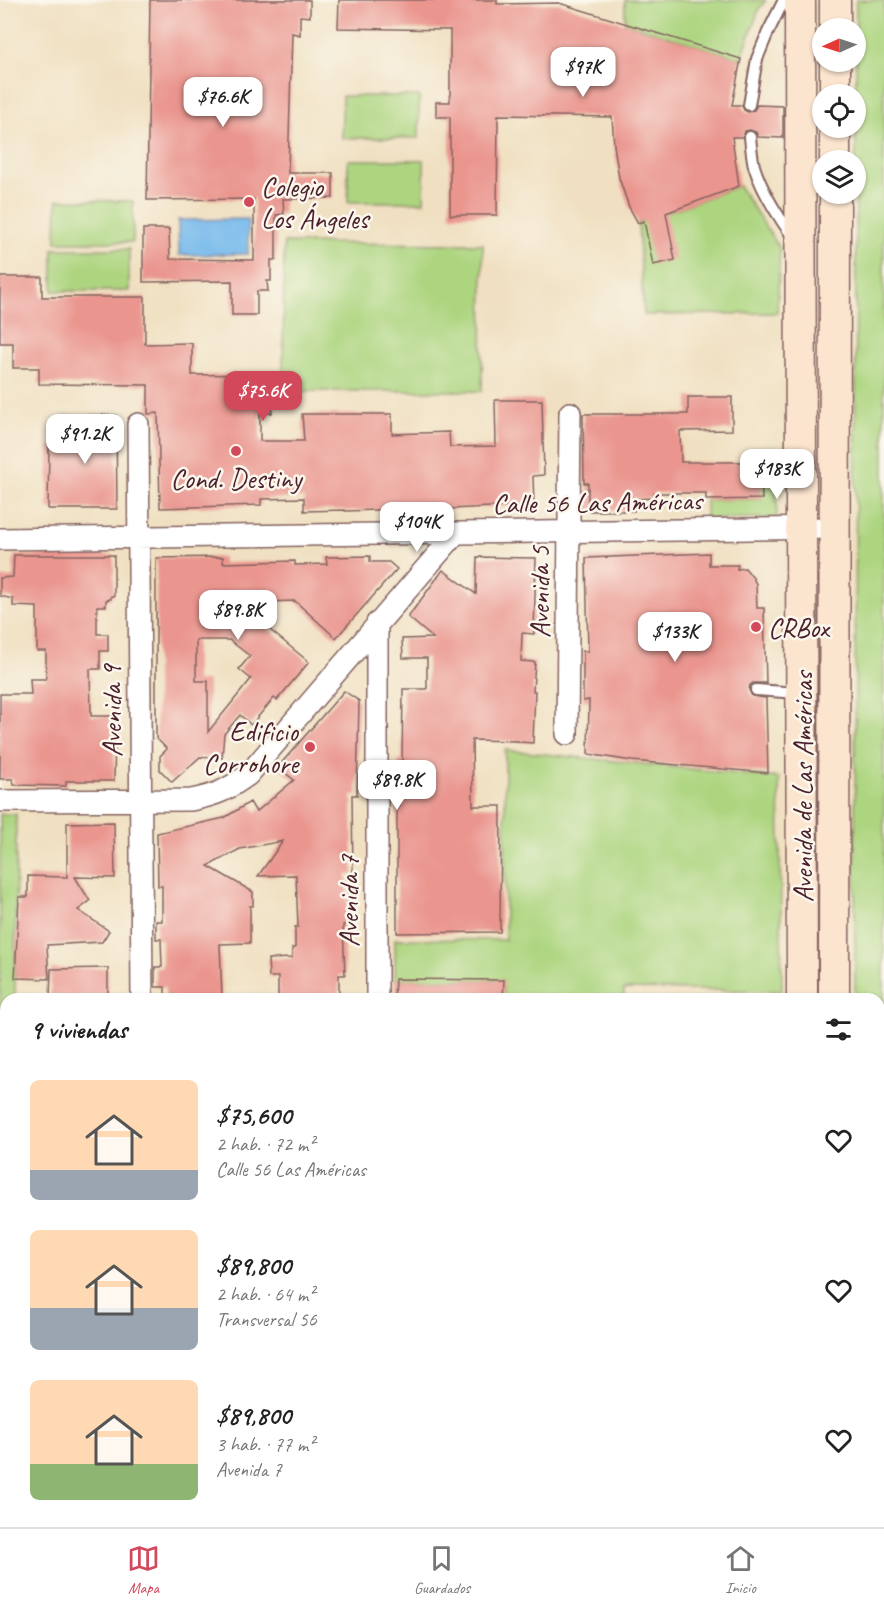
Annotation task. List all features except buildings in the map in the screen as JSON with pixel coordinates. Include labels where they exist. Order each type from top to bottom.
[{"type":"main road","name":"Avenida de Las Américas","points":[[800,0],[802,993]]},
{"type":"main road","points":[[834,0],[835,18]]},
{"type":"main road","name":"Avenida de Las Américas","points":[[834,993],[835,204]]},
{"type":"street","name":"Avenida 5","points":[[567,734],[570,413]]},
{"type":"street","name":"Avenida 9","points":[[138,423],[142,993]]},
{"type":"street","name":"Calle 56 Las Américas","points":[[0,538],[834,528]]},
{"type":"street","points":[[0,801],[191,800],[212,796],[229,788],[248,775],[456,533]]},
{"type":"street","name":"Avenida 7","points":[[377,623],[377,993]]},
{"type":"lane","points":[[749,105],[758,59],[784,0]]},
{"type":"lane","points":[[750,137],[754,165],[766,196],[780,220],[801,246]]},
{"type":"lane","points":[[756,690],[801,693]]},
{"type":"green space","points":[[625,0],[766,0],[759,9],[741,59],[625,23]]},
{"type":"green space","points":[[856,0],[884,0],[884,993],[855,993],[856,204],[866,204],[866,150],[856,150],[856,138],[866,138],[866,84],[856,84],[856,72],[866,72],[866,18],[856,18]]},
{"type":"green space","points":[[342,96],[419,96],[419,138],[342,138]]},
{"type":"green space","points":[[348,160],[424,160],[424,202],[348,202]]},
{"type":"green space","points":[[739,186],[780,249],[777,313],[644,315],[638,223]]},
{"type":"green space","points":[[57,200],[133,201],[133,242],[56,242]]},
{"type":"green space","points":[[284,243],[483,244],[482,391],[283,391]]},
{"type":"green space","points":[[53,249],[129,249],[129,291],[53,291]]},
{"type":"green space","points":[[761,462],[776,462],[777,518],[706,519],[706,500],[761,499]]},
{"type":"green space","points":[[505,750],[779,778],[782,991],[624,989],[624,993],[503,993],[503,980],[395,979],[395,939],[505,940]]},
{"type":"green space","points":[[0,814],[16,814],[15,993],[0,993]]},
{"type":"water","points":[[248,219],[248,254],[179,255],[178,220]]},
{"type":"place","name":"Colegio Los Ángeles","points":[[249,202]]},
{"type":"place","name":"Cond. Destiny","points":[[236,451]]},
{"type":"place","name":"CRBox","points":[[756,627]]},
{"type":"place","name":"Edificio Corrohore","points":[[310,747]]}]
